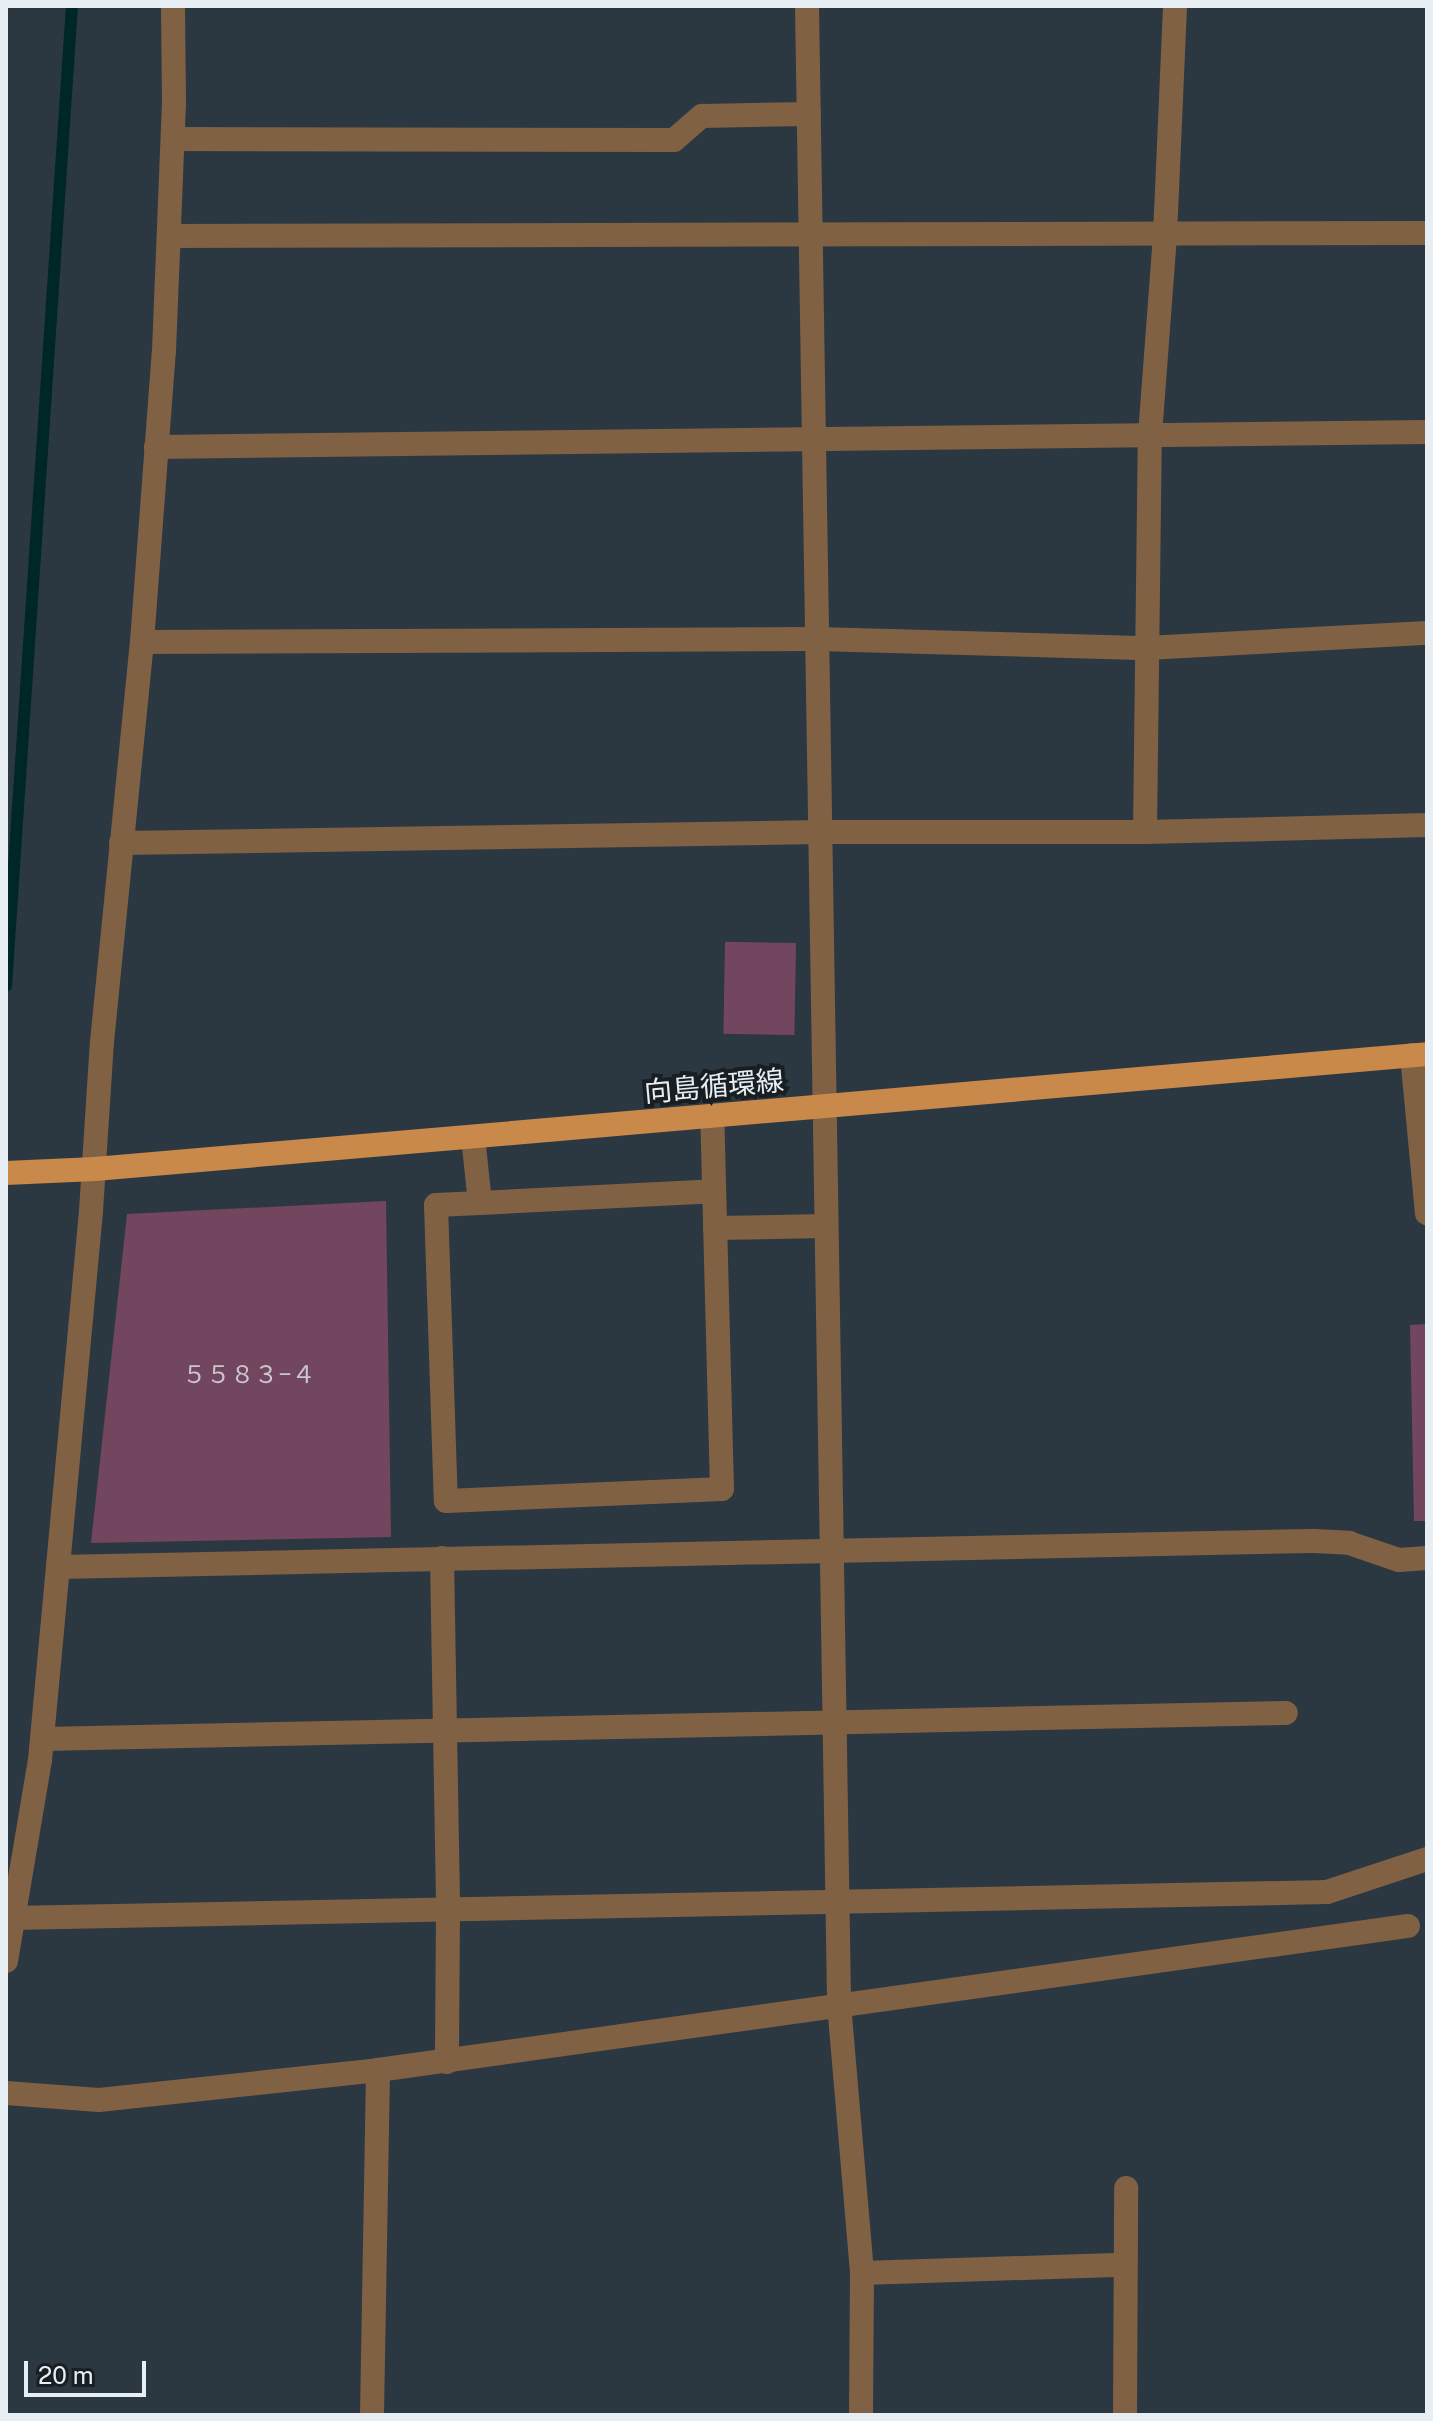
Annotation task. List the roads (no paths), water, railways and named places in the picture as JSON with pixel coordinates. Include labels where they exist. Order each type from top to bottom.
[{"type":"main road","name":"向島循環線","points":[[6,1173],[95,1169],[1419,1055]]},
{"type":"street","points":[[6,1961],[42,1739],[95,1169],[102,1042],[142,642],[169,236],[173,6]]},
{"type":"street","points":[[807,6],[839,2004],[862,2273],[861,2415]]},
{"type":"street","points":[[1145,832],[1150,435],[1165,236],[1175,6]]},
{"type":"street","points":[[173,139],[674,140],[702,116],[809,114]]},
{"type":"street","points":[[169,236],[1427,233]]},
{"type":"street","points":[[156,447],[1427,432]]},
{"type":"street","points":[[142,642],[817,639],[1147,648],[1427,633]]},
{"type":"street","points":[[121,843],[820,832],[1145,832],[1427,825]]},
{"type":"street","points":[[1419,1055],[1427,1213]]},
{"type":"street","points":[[712,1117],[714,1191],[715,1228],[722,1489],[446,1501],[436,1205],[714,1191]]},
{"type":"street","points":[[473,1137],[480,1203]]},
{"type":"street","points":[[715,1228],[826,1226]]},
{"type":"street","points":[[58,1567],[1314,1541],[1349,1543],[1399,1560],[1427,1558]]},
{"type":"street","points":[[442,1558],[448,1909],[447,2062]]},
{"type":"street","points":[[42,1739],[1286,1713]]},
{"type":"street","points":[[11,1918],[1327,1892],[1427,1859]]},
{"type":"street","points":[[6,2093],[99,2100],[447,2062],[839,2004],[1408,1926]]},
{"type":"street","points":[[372,2415],[378,2070]]},
{"type":"street","points":[[1125,2415],[1123,2265],[1126,2188]]},
{"type":"street","points":[[862,2273],[1123,2265]]},
{"type":"waterway","points":[[6,986],[72,6]]}]
